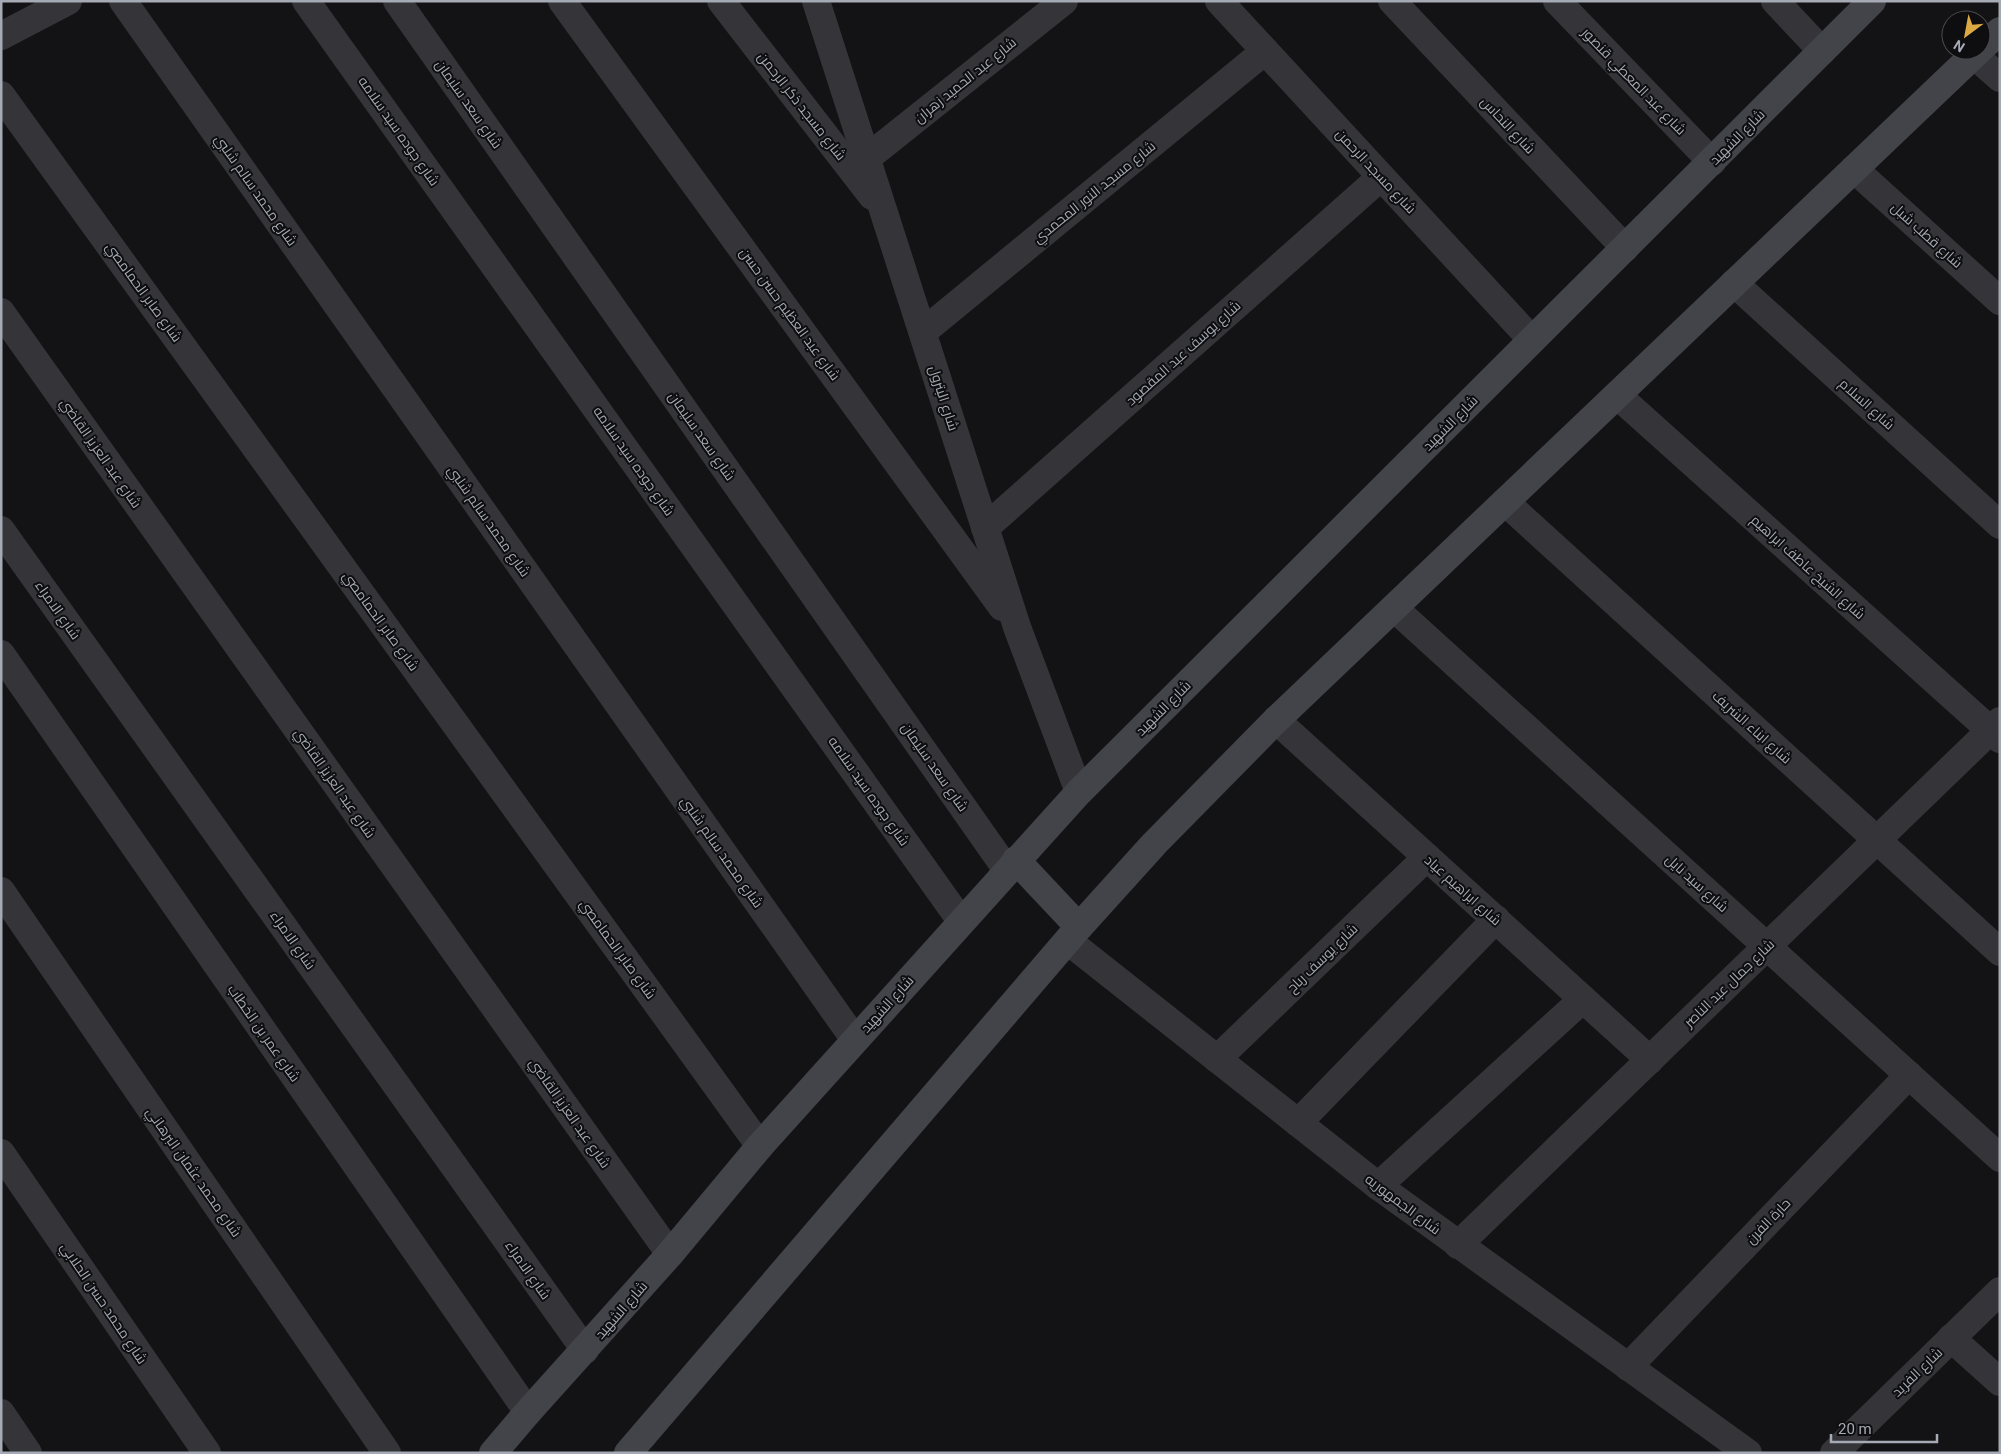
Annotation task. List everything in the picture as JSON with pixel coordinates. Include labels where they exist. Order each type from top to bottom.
[{"type":"street","points":[[3,30],[68,1]]},
{"type":"street","name":"شارع محمد سالم شلبي","points":[[123,1],[855,1040]]},
{"type":"street","name":"شارع جوده سيد سلامه","points":[[306,1],[961,921]]},
{"type":"street","name":"شارع سعد سليمان","points":[[397,1],[1011,865]]},
{"type":"street","name":"شارع عبد العظيم حسن حسن","points":[[562,1],[1017,626]]},
{"type":"street","name":"شارع مسجد ذكر الرحمن","points":[[721,1],[884,211]]},
{"type":"street","name":"شارع البترول","points":[[816,1],[1017,626],[1079,792]]},
{"type":"street","name":"شارع عبد الحميد زهران","points":[[867,158],[1064,1]]},
{"type":"street","name":"شارع مسجد الرحمن","points":[[1219,1],[1532,340]]},
{"type":"street","name":"شارع النحاس","points":[[1392,1],[1625,248]]},
{"type":"street","name":"شارع عبد المعطي قنصور","points":[[1557,1],[1712,162]]},
{"type":"street","points":[[1775,1],[1822,51]]},
{"type":"street","name":"شارع الشهيد","points":[[493,1453],[670,1254],[760,1146],[1011,865],[1079,792],[1872,1]]},
{"type":"street","name":"شارع مسجد النور المحمدي","points":[[923,332],[1265,51]]},
{"type":"street","points":[[628,1453],[1073,934],[1154,844],[1276,720],[1969,60]]},
{"type":"street","points":[[1985,60],[2000,78]]},
{"type":"street","name":"شارع صابر الحمامصي","points":[[1,95],[760,1146]]},
{"type":"street","name":"شارع قطب شبل","points":[[1854,169],[2000,301]]},
{"type":"street","name":"شارع يوسف عبد المقصود","points":[[985,528],[1381,177]]},
{"type":"street","name":"شارع السلام","points":[[1734,283],[2000,525]]},
{"type":"street","name":"شارع عبد العزيز القاضي","points":[[1,312],[670,1254]]},
{"type":"street","name":"شارع الشيخ عاطف ابراهيم","points":[[1617,395],[1997,730]]},
{"type":"street","name":"شارع ابناء الشريف","points":[[1505,502],[2000,952]]},
{"type":"street","name":"شارع الامراء","points":[[1,530],[585,1350]]},
{"type":"street","name":"شارع سيد نايل","points":[[1394,608],[2000,1158]]},
{"type":"street","name":"شارع عمر بن الخطاب","points":[[1,654],[528,1412]]},
{"type":"street","name":"شارع ابراهيم عياد","points":[[1276,720],[1650,1060]]},
{"type":"street","name":"شارع جمال عبد الناصر","points":[[1458,1244],[1877,840],[1997,730]]},
{"type":"street","name":"شارع يوسف رباح","points":[[1217,1059],[1427,857]]},
{"type":"street","points":[[1011,865],[1073,934]]},
{"type":"street","name":"شارع محمد عثمان البرهاني","points":[[1,891],[387,1453]]},
{"type":"street","points":[[1298,1123],[1496,919]]},
{"type":"street","name":"شارع الجمهوريه","points":[[1073,934],[1217,1059],[1378,1186],[1748,1453]]},
{"type":"street","points":[[1378,1186],[1583,999]]},
{"type":"street","name":"حارة الفرن","points":[[1628,1367],[1909,1076]]},
{"type":"street","name":"شارع محمد حسن الحلابي","points":[[1,1153],[207,1453]]},
{"type":"street","name":"شارع الفريد","points":[[1834,1453],[2000,1291]]},
{"type":"street","points":[[1951,1338],[2000,1382]]},
{"type":"street","points":[[1,1413],[28,1453]]}]
